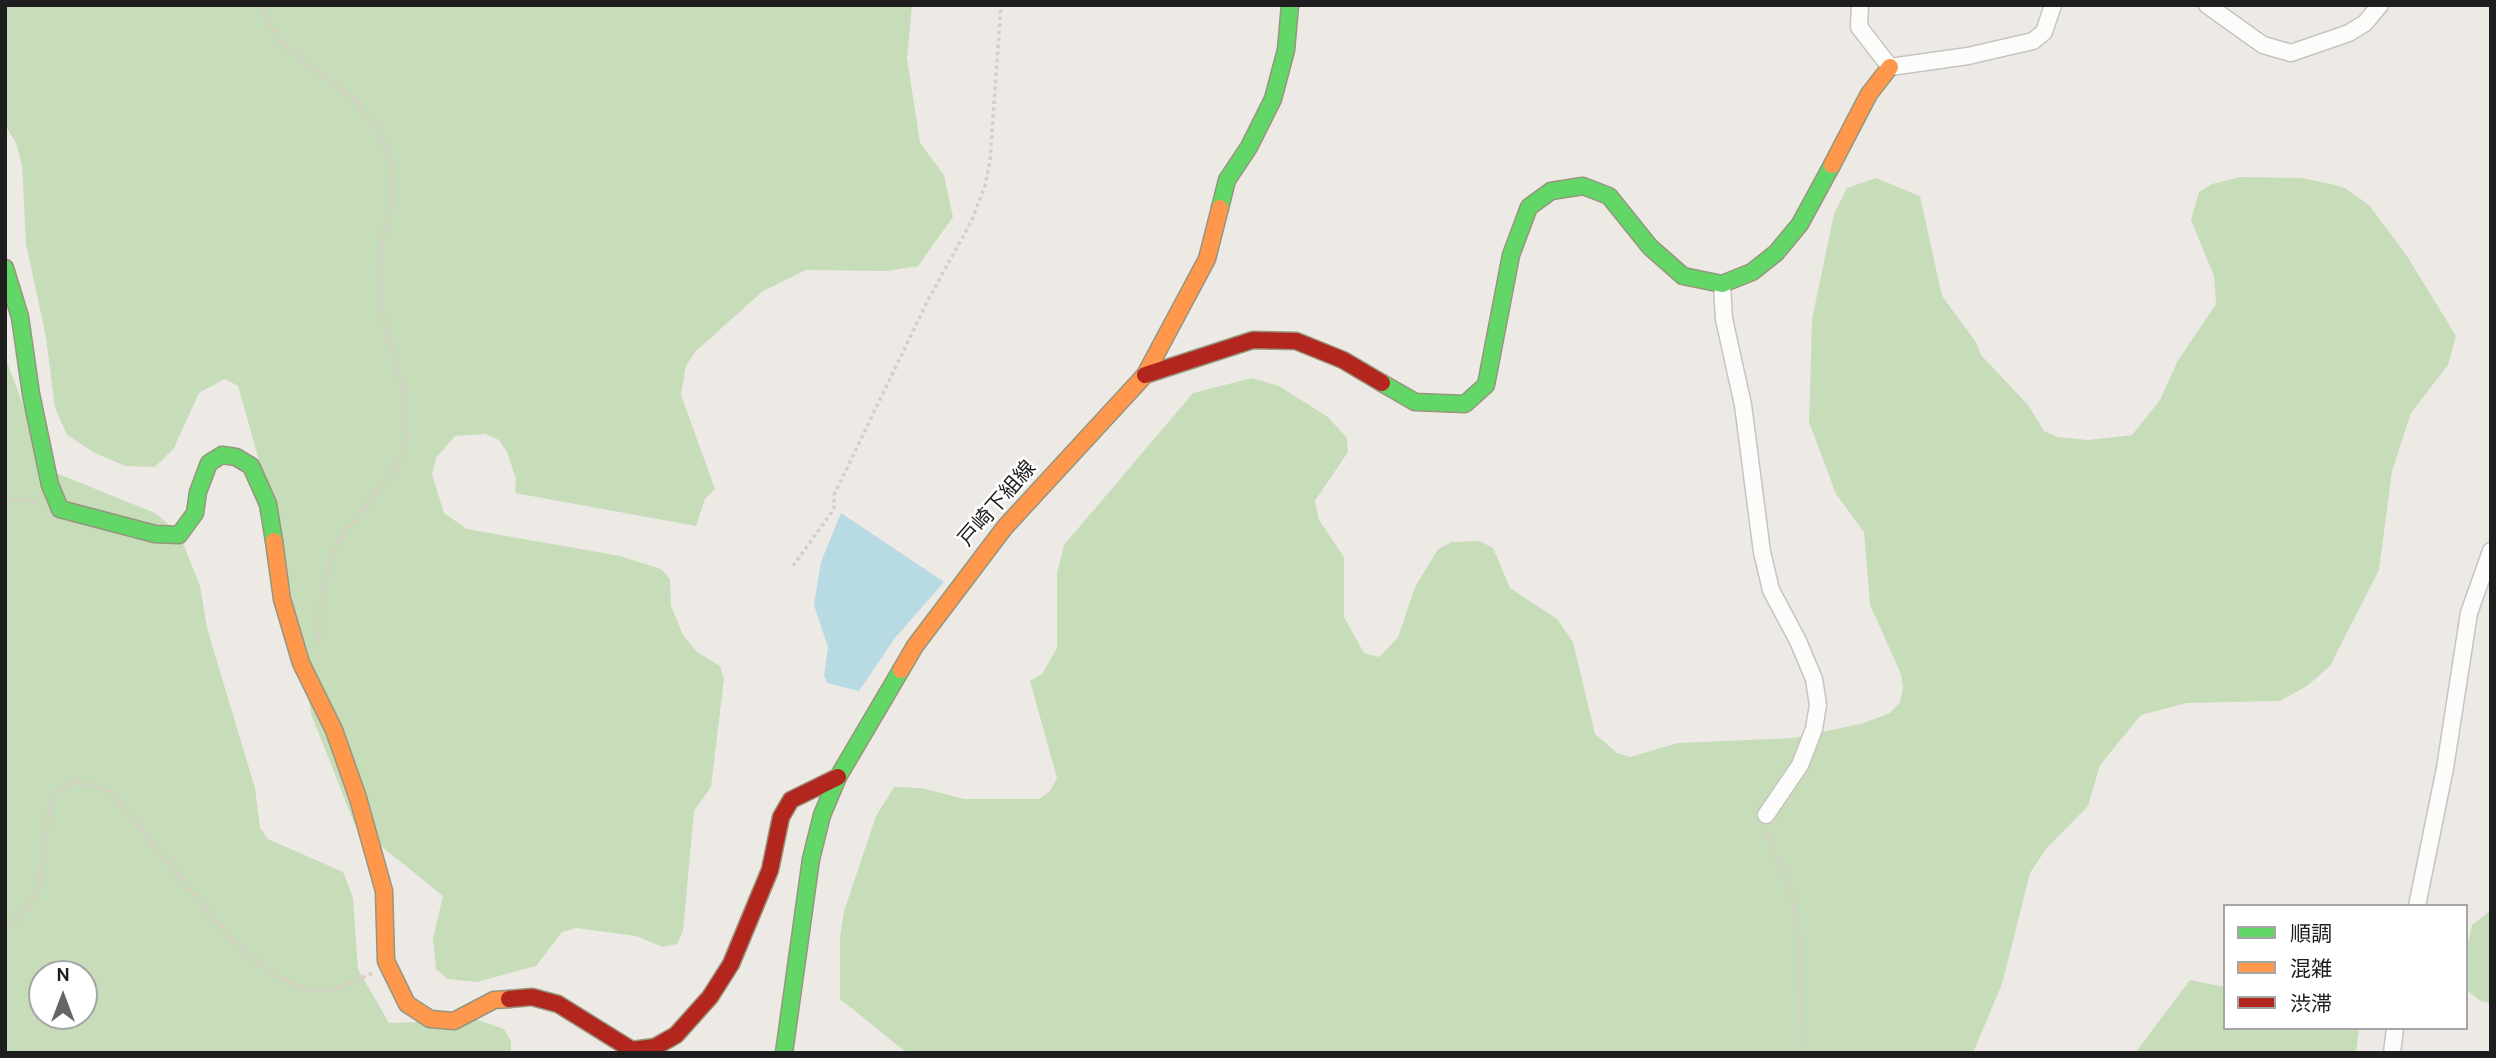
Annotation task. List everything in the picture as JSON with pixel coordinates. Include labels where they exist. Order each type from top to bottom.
[{"type":"street","name":"戸崎下組線","points":[[784,1053],[811,859],[822,815],[838,777],[915,646],[968,575],[1005,527],[1145,375],[1208,259],[1227,180],[1249,147],[1273,99],[1286,50],[1290,5]]},
{"type":"street","points":[[1860,5],[1859,27],[1890,67]]},
{"type":"street","points":[[1145,375],[1253,340],[1296,341],[1343,360],[1415,402],[1465,404],[1486,385],[1511,256],[1529,207],[1551,191],[1583,186],[1609,197],[1650,247],[1683,276],[1722,284],[1752,272],[1776,253],[1800,224],[1869,94],[1890,67],[1968,56],[2033,41],[2043,32],[2053,5]]},
{"type":"street","points":[[2207,5],[2263,45],[2291,52],[2349,33],[2365,23],[2381,5]]},
{"type":"street","points":[[5,268],[20,317],[31,394],[50,485],[60,509],[155,534],[179,535],[195,513],[198,492],[209,463],[222,456],[236,457],[251,466],[268,504],[282,599],[301,663],[334,730],[358,798],[384,891],[386,961],[407,1004],[430,1019],[454,1021],[494,1000],[532,997],[558,1004],[632,1050],[655,1047],[676,1035],[710,997],[731,964],[770,870],[781,817],[791,800],[838,777]]},
{"type":"street","points":[[1722,284],[1724,319],[1743,405],[1768,578],[1771,590],[1798,640],[1814,679],[1818,705],[1814,729],[1800,765],[1766,815]]},
{"type":"street","points":[[2417,904],[2445,768],[2469,613],[2491,551]]},
{"type":"street","points":[[2392,1053],[2395,1030]]},
{"type":"path","points":[[259,5],[282,44],[354,99],[375,125],[392,164],[392,205],[382,241],[380,298],[387,336],[404,390],[406,442],[394,470],[339,540],[334,551],[321,601],[317,653]]},
{"type":"path","points":[[793,566],[834,509],[834,495],[928,300],[971,222],[985,186],[990,160],[1002,5]]},
{"type":"path","points":[[5,502],[21,499],[60,509]]},
{"type":"path","points":[[5,931],[29,905],[40,884],[50,805],[57,791],[77,781],[110,791],[228,936],[270,972],[306,990],[334,990],[365,979],[386,961]]},
{"type":"path","points":[[1766,815],[1765,833],[1791,888],[1800,948],[1803,1053]]},
{"type":"green space","points":[[5,5],[912,5],[907,58],[920,143],[944,175],[953,217],[918,266],[888,271],[806,270],[763,291],[695,352],[686,366],[681,395],[715,489],[705,499],[696,526],[515,493],[516,479],[507,452],[499,440],[485,434],[455,436],[436,458],[432,474],[444,513],[467,529],[620,556],[661,569],[670,579],[671,606],[683,635],[697,652],[720,666],[724,679],[711,787],[694,811],[683,931],[677,944],[663,947],[636,936],[576,928],[562,932],[536,966],[477,982],[447,979],[436,969],[433,938],[443,896],[355,825],[311,714],[284,549],[238,386],[225,379],[199,393],[174,448],[155,467],[125,466],[93,452],[67,435],[55,408],[46,337],[26,244],[22,165],[16,143],[5,125]]},
{"type":"green space","points":[[2241,177],[2302,178],[2331,184],[2345,188],[2369,205],[2407,256],[2456,336],[2448,365],[2411,413],[2392,471],[2379,570],[2330,666],[2307,686],[2280,701],[2187,703],[2141,715],[2100,765],[2088,806],[2046,849],[2030,873],[2002,984],[1973,1053],[907,1053],[840,999],[840,938],[844,911],[876,816],[894,787],[922,788],[964,799],[1039,799],[1050,791],[1057,778],[1030,681],[1042,674],[1057,648],[1057,573],[1064,545],[1193,393],[1252,378],[1279,386],[1328,417],[1347,438],[1348,452],[1315,501],[1319,520],[1344,557],[1344,617],[1364,653],[1379,657],[1398,637],[1415,587],[1438,549],[1452,542],[1480,541],[1493,548],[1510,588],[1557,619],[1573,642],[1595,734],[1617,753],[1630,757],[1678,743],[1794,738],[1864,723],[1890,713],[1900,702],[1903,688],[1901,674],[1870,605],[1864,532],[1836,494],[1809,422],[1812,319],[1834,214],[1847,188],[1876,178],[1920,196],[1942,296],[1976,342],[1981,355],[2028,405],[2044,431],[2057,437],[2088,440],[2132,435],[2160,400],[2177,362],[2216,304],[2214,276],[2191,220],[2199,192],[2212,184]]},
{"type":"green space","points":[[5,357],[44,459],[56,473],[155,513],[179,533],[200,586],[207,628],[255,788],[260,828],[268,839],[343,872],[353,898],[358,969],[389,1023],[478,1020],[504,1029],[511,1041],[511,1053],[5,1053]]},
{"type":"green space","points":[[2491,910],[2491,1003],[2480,1001],[2468,991],[2468,943],[2472,925]]},
{"type":"green space","points":[[2190,980],[2223,987],[2223,1030],[2359,1030],[2356,1053],[2135,1053]]},
{"type":"water","points":[[841,513],[944,582],[895,638],[859,691],[827,683],[824,676],[828,647],[814,605],[821,562]]},
{"type":"traffic: fast","points":[[1220,208],[1227,180],[1249,147],[1273,99],[1286,50],[1290,5]]},
{"type":"traffic: fast","points":[[1382,383],[1415,402],[1465,404],[1486,385],[1511,255],[1529,207],[1551,191],[1583,186],[1609,196],[1650,247],[1683,276],[1722,284],[1752,272],[1776,253],[1800,224],[1832,165]]},
{"type":"traffic: fast","points":[[5,268],[20,317],[31,394],[50,485],[60,509],[155,534],[179,535],[195,513],[198,492],[209,463],[222,455],[236,457],[251,466],[268,504],[274,541]]},
{"type":"traffic: fast","points":[[784,1053],[811,859],[822,815],[838,777],[901,670]]},
{"type":"traffic: slow","points":[[1832,165],[1869,94],[1890,67]]},
{"type":"traffic: slow","points":[[901,670],[915,646],[1005,527],[1145,375],[1207,259],[1220,208]]},
{"type":"traffic: slow","points":[[274,541],[282,599],[301,663],[334,730],[358,798],[384,891],[386,961],[407,1004],[430,1019],[454,1021],[494,1000],[509,999]]},
{"type":"traffic: jam","points":[[1145,375],[1253,340],[1296,341],[1343,360],[1382,383]]},
{"type":"traffic: jam","points":[[509,999],[532,997],[558,1004],[632,1050],[655,1047],[676,1035],[710,997],[731,964],[770,870],[781,817],[791,800],[838,777]]}]
